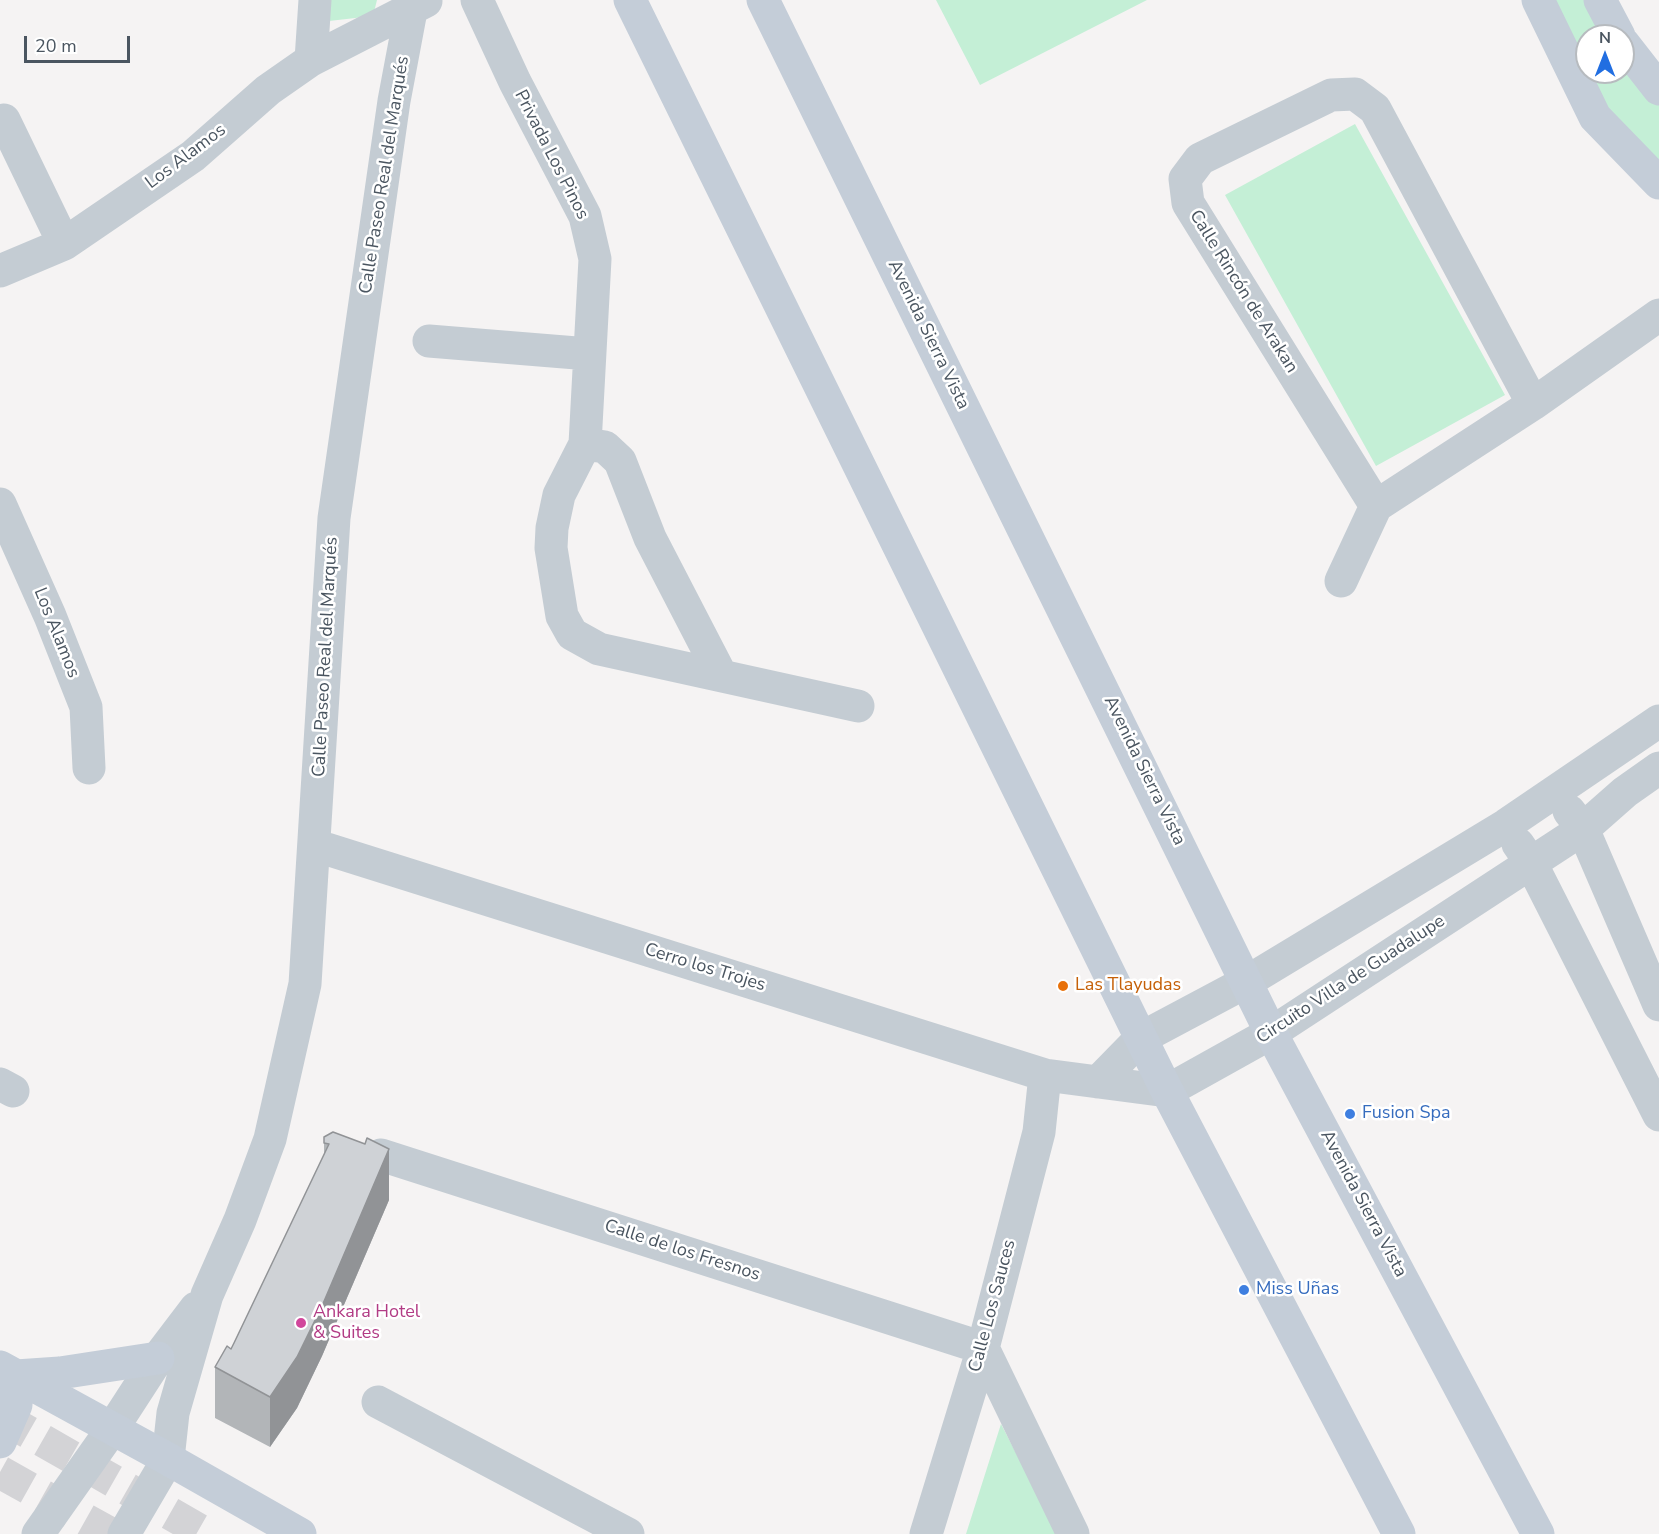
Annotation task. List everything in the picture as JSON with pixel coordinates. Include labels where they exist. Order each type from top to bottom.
[{"type":"main road","points":[[630,0],[1167,1091],[1399,1534]]},
{"type":"main road","name":"Avenida Sierra Vista","points":[[763,0],[1248,981],[1271,1033],[1538,1534]]},
{"type":"main road","points":[[1538,0],[1595,117],[1659,183]]},
{"type":"main road","points":[[1600,0],[1613,24]]},
{"type":"main road","points":[[1635,58],[1659,89]]},
{"type":"main road","points":[[8,1372],[60,1374],[158,1358]]},
{"type":"main road","points":[[8,1372],[168,1459],[293,1533]]},
{"type":"main road","points":[[0,1442],[16,1405],[8,1372]]},
{"type":"street","points":[[311,60],[315,0]]},
{"type":"street","name":"Privada Los Pinos","points":[[477,0],[515,82],[585,216],[596,259],[585,444],[559,495],[552,528],[551,548],[562,616],[573,634],[599,649],[858,706]]},
{"type":"street","name":"Los Alamos","points":[[0,272],[64,244],[193,156],[268,90],[311,60],[417,3]]},
{"type":"street","name":"Calle Paseo Real del Marqués","points":[[168,1459],[173,1413],[207,1295],[240,1220],[270,1139],[305,984],[334,518],[394,101],[417,3]]},
{"type":"street","name":"Calle Rincón de Arakan","points":[[1376,506],[1188,203],[1185,179],[1200,159],[1331,95],[1355,94],[1374,110],[1533,404]]},
{"type":"street","points":[[4,120],[64,244]]},
{"type":"street","points":[[1341,581],[1376,506],[1533,404],[1659,315]]},
{"type":"street","points":[[429,341],[589,354]]},
{"type":"street","points":[[585,444],[605,447],[620,461],[650,538],[721,675]]},
{"type":"street","name":"Los Alamos","points":[[0,504],[50,616],[86,707],[89,768]]},
{"type":"street","points":[[1098,1082],[1141,1038],[1248,981],[1506,825],[1659,721]]},
{"type":"street","points":[[1603,759],[1625,792],[1659,789]]},
{"type":"street","name":"Circuito Villa de Guadalupe","points":[[1167,1091],[1271,1033],[1583,829],[1625,792],[1659,768]]},
{"type":"street","points":[[1556,792],[1583,829],[1659,1005]]},
{"type":"street","points":[[1506,825],[1531,863],[1659,1114]]},
{"type":"street","name":"Cerro los Trojes","points":[[314,845],[1045,1075],[1167,1091]]},
{"type":"street","name":"Calle Los Sauces","points":[[926,1534],[982,1348],[1039,1132],[1045,1075]]},
{"type":"street","name":"Calle de los Fresnos","points":[[381,1155],[982,1348]]},
{"type":"street","name":"Calle Paseo Real del Marqués","points":[[38,1534],[112,1429],[158,1358],[207,1295]]},
{"type":"street","points":[[982,1348],[1074,1534]]},
{"type":"street","points":[[378,1402],[628,1534]]},
{"type":"street","points":[[124,1534],[168,1459]]},
{"type":"green space","points":[[331,0],[377,0],[373,16],[329,21]]},
{"type":"green space","points":[[936,0],[1147,0],[980,85]]},
{"type":"green space","points":[[1543,0],[1592,0],[1604,24],[1575,24],[1575,68]]},
{"type":"green space","points":[[1635,68],[1659,99],[1659,178],[1596,112],[1583,84],[1635,84]]},
{"type":"green space","points":[[1355,124],[1505,395],[1376,466],[1225,195]]},
{"type":"green space","points":[[1001,1424],[1058,1534],[966,1534]]},
{"type":"building","points":[[333,1132],[365,1144],[367,1138],[389,1149],[322,1306],[297,1357],[270,1397],[215,1367],[227,1346],[231,1349],[329,1144],[324,1143],[324,1137]]},
{"type":"tunnel","points":[[0,1416],[206,1534]]},
{"type":"tunnel","points":[[0,1472],[111,1534]]},
{"type":"place","name":"Las Tlayudas","points":[[1063,986]]},
{"type":"place","name":"Fusion Spa","points":[[1350,1114]]},
{"type":"place","name":"Miss Uñas","points":[[1244,1290]]},
{"type":"place","name":"Ankara Hotel & Suites","points":[[301,1323]]}]
